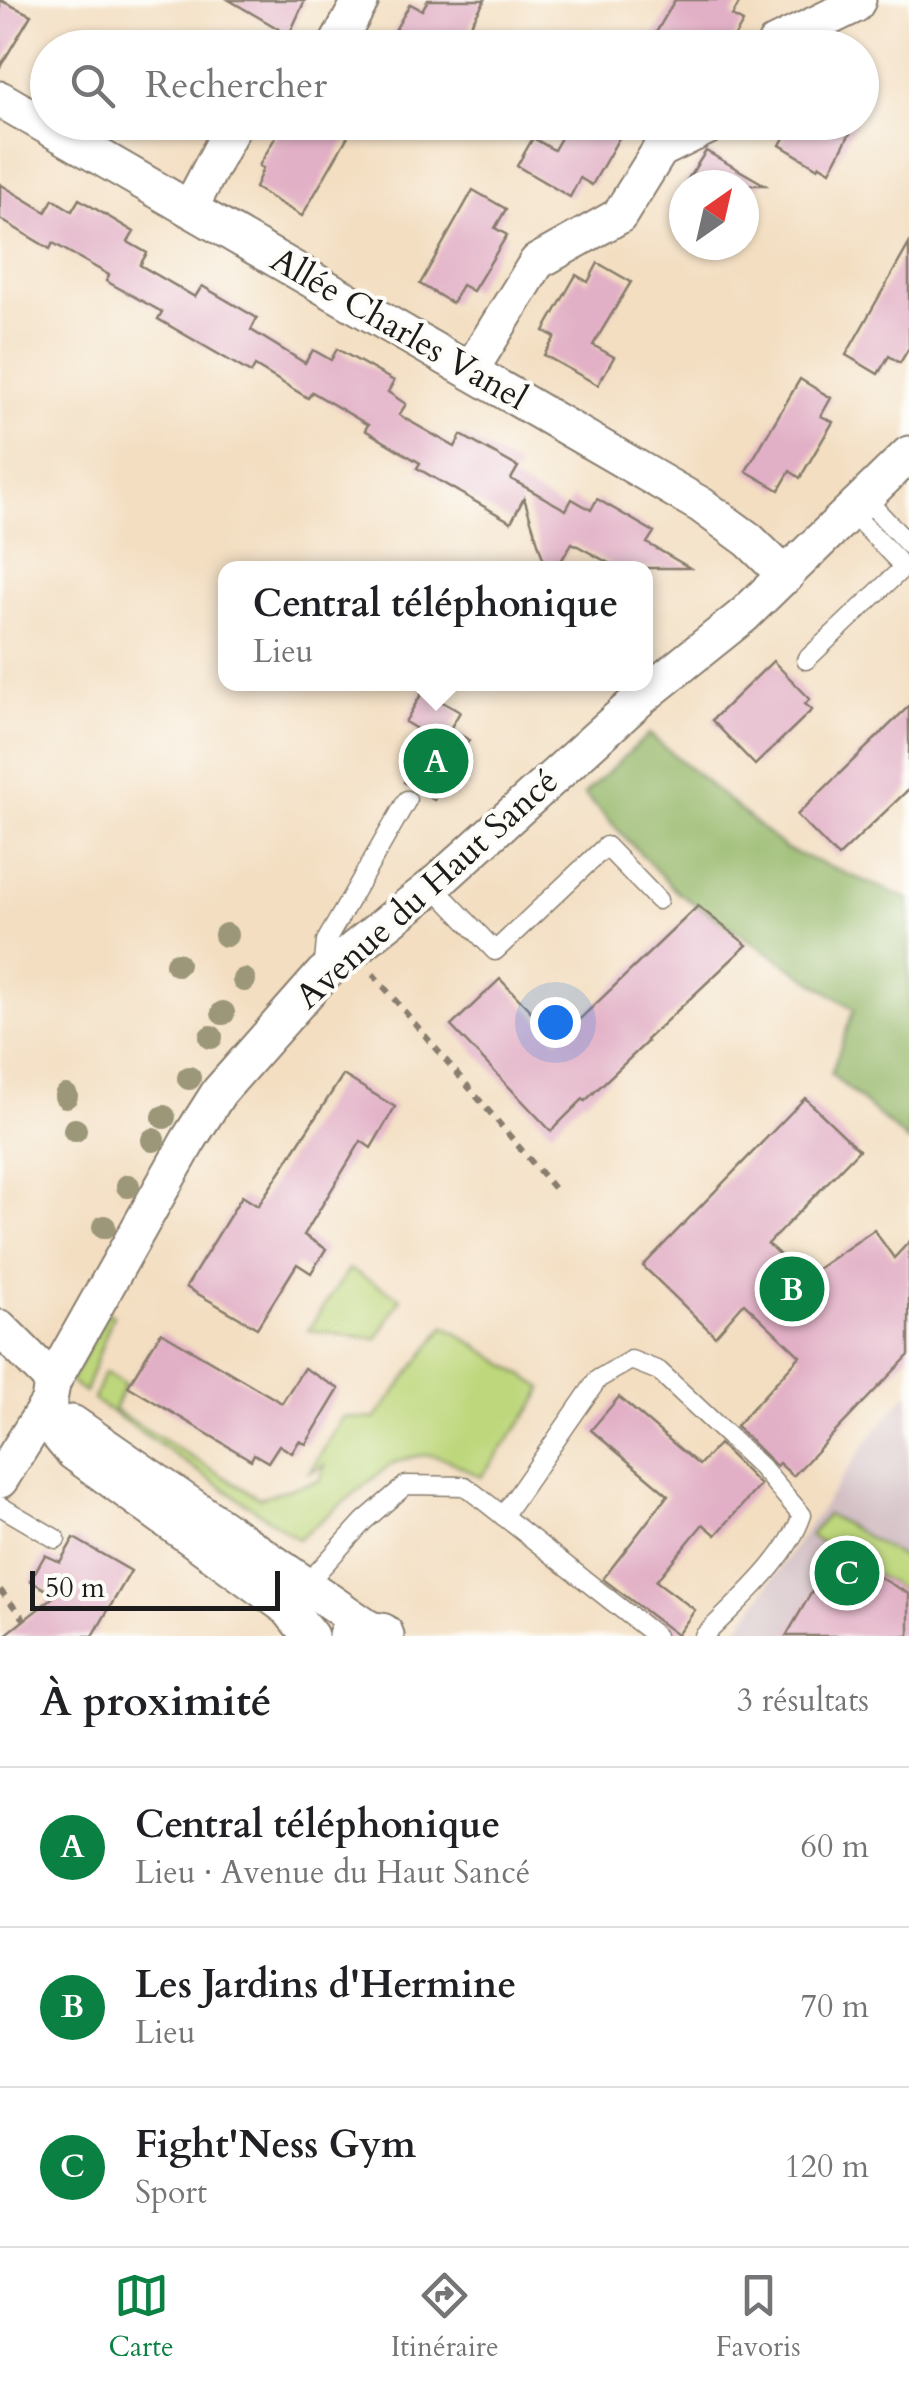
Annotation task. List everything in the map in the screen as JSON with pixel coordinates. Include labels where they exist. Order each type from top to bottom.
[{"type":"street","points":[[344,30],[362,0]]},
{"type":"street","points":[[804,30],[858,0]]},
{"type":"street","name":"Allée Charles Vanel","points":[[0,99],[30,116]]},
{"type":"street","name":"Allée Charles Vanel","points":[[71,140],[701,505],[748,540],[786,576]]},
{"type":"street","points":[[190,208],[226,140]]},
{"type":"street","points":[[470,370],[537,262],[618,216],[660,150],[680,140]]},
{"type":"street","name":"Avenue du Haut Sancé","points":[[653,688],[744,616],[909,454]]},
{"type":"street","name":"Avenue du Haut Sancé","points":[[0,1480],[219,1092],[322,974],[433,886],[649,691]]},
{"type":"street","points":[[0,1328],[50,1393],[55,1428],[73,1452],[297,1596],[379,1635]]},
{"type":"street","points":[[297,1596],[310,1636]]},
{"type":"street","points":[[351,1636],[379,1635]]},
{"type":"lane","points":[[858,505],[909,545]]},
{"type":"lane","points":[[806,660],[904,567],[858,505]]},
{"type":"lane","points":[[322,974],[326,942],[407,800]]},
{"type":"lane","points":[[433,886],[495,951],[606,846],[658,900]]},
{"type":"lane","points":[[503,1516],[598,1380],[631,1360],[659,1370],[761,1467],[802,1515],[796,1534],[772,1564],[704,1636]]},
{"type":"lane","points":[[297,1596],[364,1521],[406,1485],[464,1486],[656,1636]]},
{"type":"lane","points":[[0,1506],[56,1540]]},
{"type":"path","points":[[352,950],[558,1192]]},
{"type":"path","points":[[0,1590],[25,1620]]},
{"type":"shaded area","points":[[909,1392],[909,1636],[733,1636],[871,1436]]},
{"type":"green space","points":[[649,734],[786,849],[909,899],[909,1142],[831,1074],[854,1009],[677,892],[584,794]]},
{"type":"green space","points":[[349,1269],[401,1298],[377,1339],[308,1330]]},
{"type":"green space","points":[[108,1312],[113,1315],[85,1392],[70,1381]]},
{"type":"green space","points":[[445,1326],[543,1388],[535,1404],[481,1477],[428,1455],[391,1464],[298,1539],[94,1400],[104,1372],[125,1384],[114,1410],[259,1498],[320,1480],[325,1465],[310,1472],[343,1417],[375,1419]]},
{"type":"green space","points":[[827,1514],[909,1561],[909,1594],[810,1536]]},
{"type":"building","points":[[0,0],[31,15],[0,67]]},
{"type":"building","points":[[229,0],[305,0],[291,30],[280,30]]},
{"type":"building","points":[[428,0],[485,0],[468,30],[395,30],[410,4],[422,10]]},
{"type":"building","points":[[675,0],[741,0],[732,16],[743,22],[738,30],[658,30]]},
{"type":"building","points":[[274,140],[346,140],[302,216],[255,188],[263,168],[259,166]]},
{"type":"building","points":[[532,140],[554,150],[560,140],[618,140],[592,185],[580,178],[570,197],[517,166]]},
{"type":"building","points":[[783,140],[846,140],[830,171],[780,145]]},
{"type":"building","points":[[706,151],[739,170],[694,170]]},
{"type":"building","points":[[0,184],[46,212],[53,199],[72,211],[79,199],[134,232],[128,242],[147,253],[140,265],[195,297],[202,286],[257,318],[251,330],[305,363],[313,350],[331,360],[337,349],[394,381],[388,392],[406,404],[399,415],[455,447],[461,435],[518,467],[511,479],[566,510],[572,499],[591,510],[597,499],[654,532],[647,543],[690,568],[653,568],[653,561],[605,561],[572,543],[561,561],[544,561],[524,498],[511,522],[417,468],[420,463],[365,430],[368,425],[312,392],[308,398],[255,366],[251,373],[158,319],[162,312],[106,281],[109,275],[53,243],[50,249],[0,219]]},
{"type":"building","points":[[473,190],[506,209],[495,228],[507,235],[473,291],[462,285],[452,303],[420,284]]},
{"type":"building","points":[[909,244],[909,348],[900,363],[889,356],[878,374],[846,355]]},
{"type":"building","points":[[598,263],[631,282],[593,345],[614,357],[598,385],[544,355],[555,337],[544,331],[576,275],[588,282]]},
{"type":"building","points":[[800,379],[831,398],[821,416],[833,422],[800,478],[790,471],[779,490],[746,471]]},
{"type":"building","points":[[773,661],[810,699],[805,704],[812,710],[755,765],[712,720]]},
{"type":"building","points":[[423,691],[460,712],[450,729],[469,740],[434,800],[404,782],[430,737],[405,722]]},
{"type":"building","points":[[909,706],[909,789],[838,857],[797,815]]},
{"type":"building","points":[[698,906],[747,945],[551,1131],[451,1026],[500,979],[558,1040]]},
{"type":"building","points":[[343,1075],[395,1107],[371,1148],[361,1141],[304,1235],[326,1249],[311,1273],[297,1264],[257,1328],[186,1287],[242,1196],[258,1206]]},
{"type":"building","points":[[805,1098],[859,1150],[768,1244],[804,1278],[874,1230],[894,1258],[909,1242],[909,1355],[793,1476],[779,1463],[776,1466],[736,1426],[800,1356],[744,1303],[715,1336],[643,1266]]},
{"type":"building","points":[[161,1332],[282,1403],[304,1368],[339,1389],[306,1444],[299,1441],[292,1453],[279,1445],[268,1462],[254,1454],[251,1460],[128,1386]]},
{"type":"building","points":[[619,1397],[699,1465],[719,1444],[760,1485],[716,1535],[703,1524],[656,1581],[695,1610],[677,1635],[603,1579],[668,1495],[591,1430]]},
{"type":"building","points":[[74,1538],[131,1571],[93,1636],[4,1636],[56,1595],[30,1581],[45,1555],[60,1562]]},
{"type":"building","points":[[835,1552],[909,1594],[909,1636],[786,1636]]},
{"type":"place","name":"Central téléphonique","points":[[436,761]]},
{"type":"place","name":"Les Jardins d'Hermine","points":[[792,1289]]},
{"type":"place","name":"Fight'Ness Gym","points":[[847,1573]]}]
